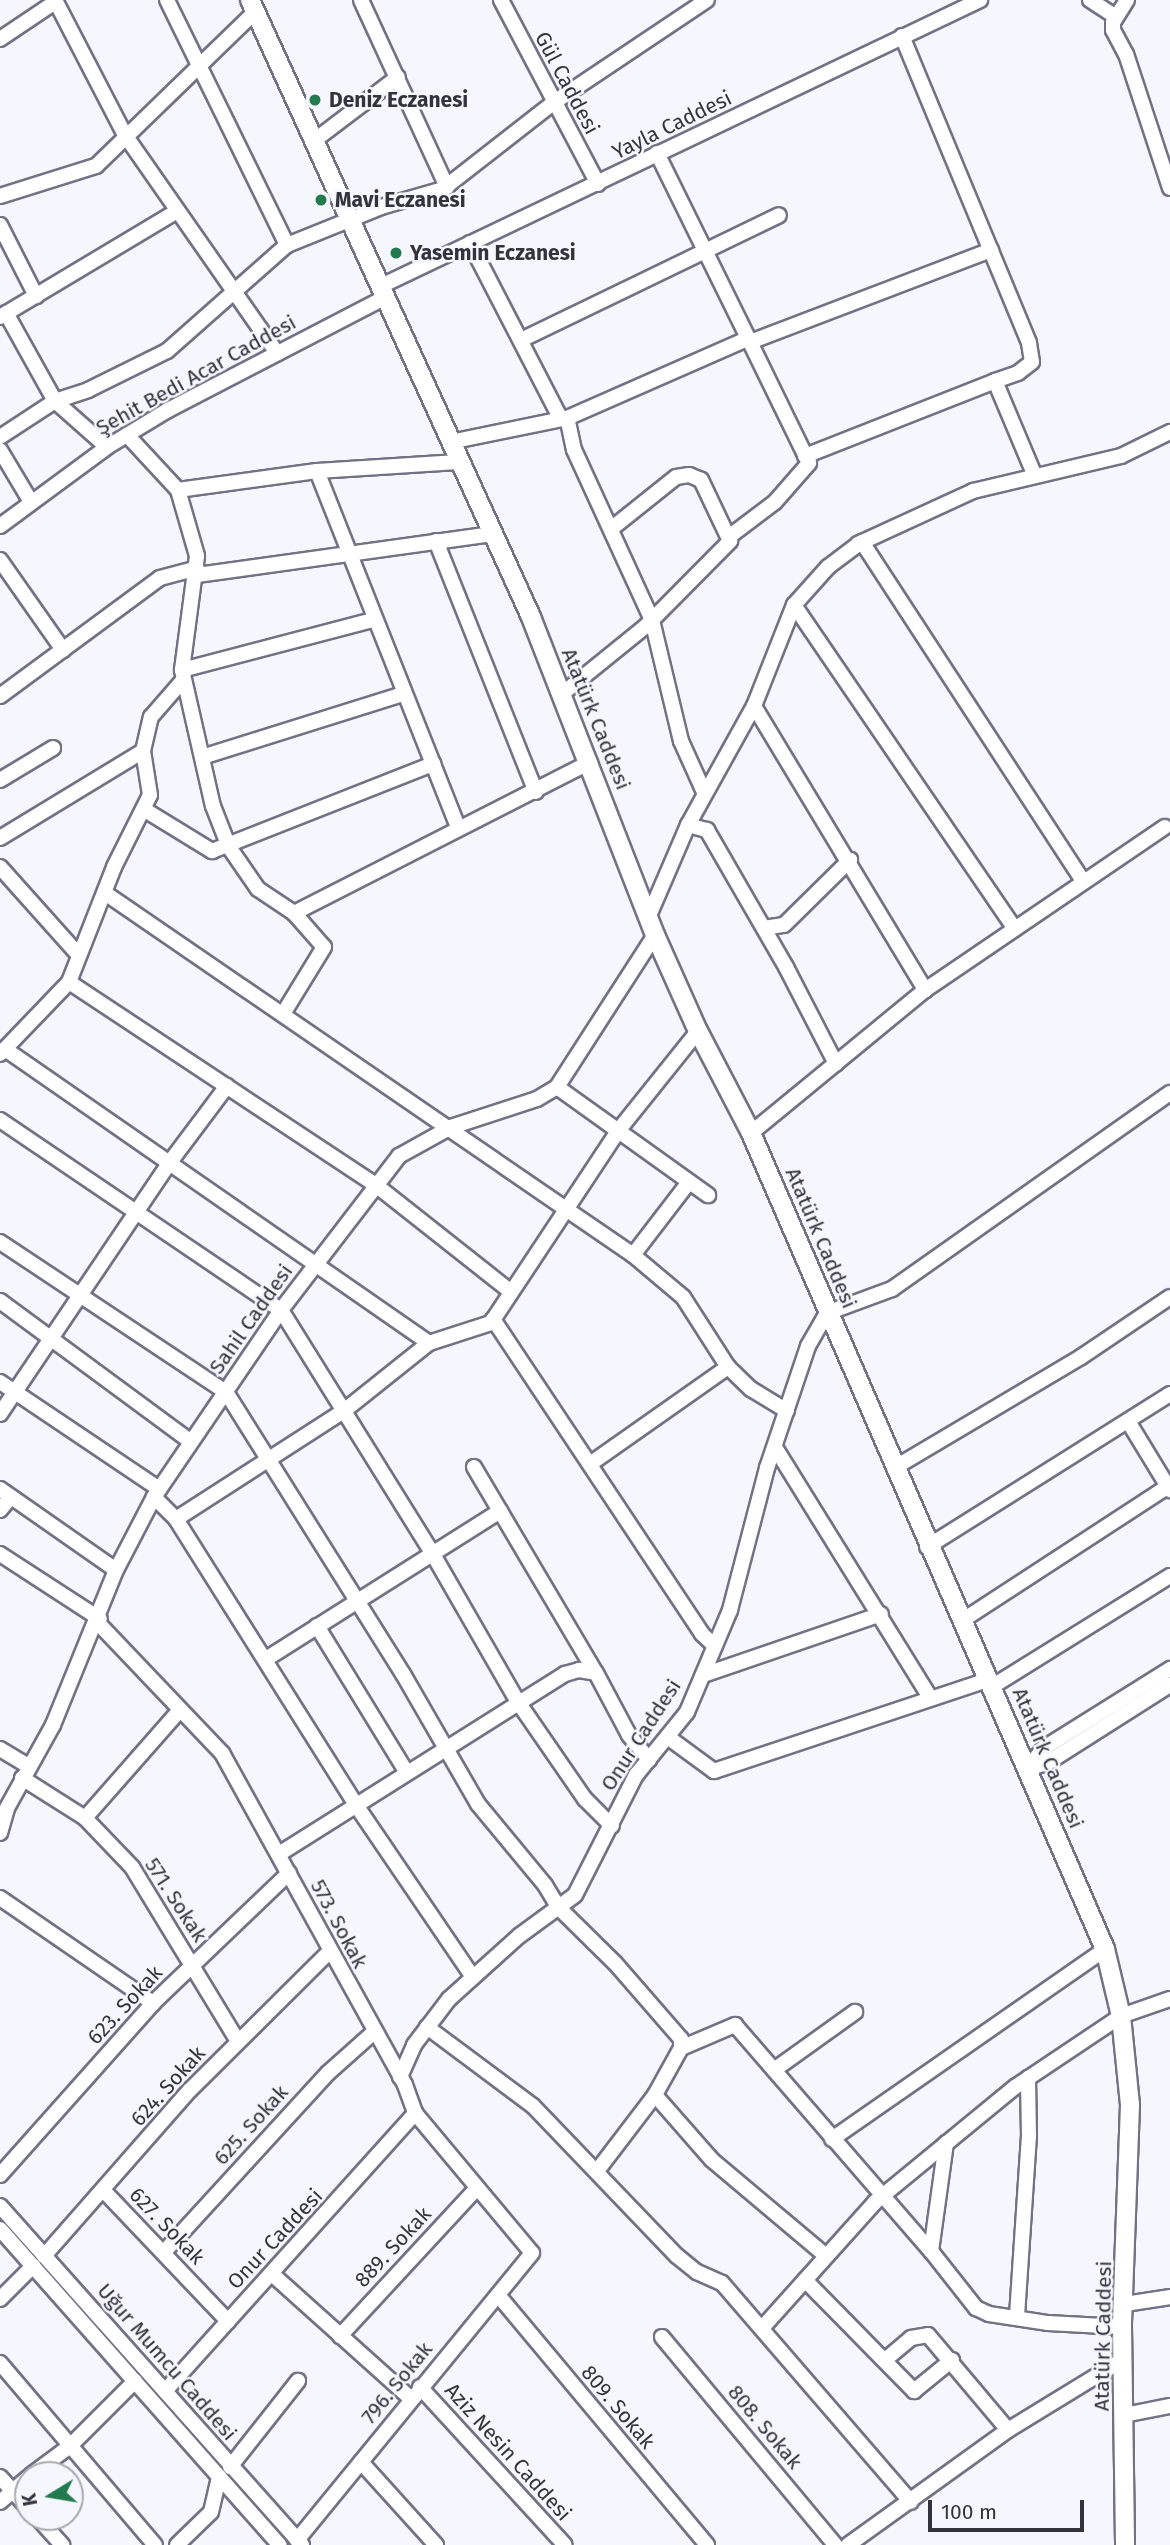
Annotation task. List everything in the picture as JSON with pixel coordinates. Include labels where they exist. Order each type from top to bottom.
[{"type":"main road","name":"Atatürk Caddesi","points":[[253,6],[351,218],[458,462],[494,534],[590,762],[655,935],[698,1031],[751,1133],[928,1547],[991,1683],[1105,1949],[1121,2016],[1130,2105],[1125,2304],[1122,2327],[1125,2545]]},
{"type":"street","points":[[167,0],[287,245]]},
{"type":"street","points":[[362,0],[447,187]]},
{"type":"street","name":"Gül Caddesi","points":[[501,0],[598,184]]},
{"type":"street","points":[[0,437],[55,401],[88,390],[167,351],[232,290],[287,245],[351,218],[447,187],[554,103],[706,0]]},
{"type":"street","name":"Yayla Caddesi","points":[[383,292],[470,243],[980,0]]},
{"type":"street","points":[[1090,0],[1115,17]]},
{"type":"street","points":[[1127,0],[1115,17],[1114,30],[1170,188]]},
{"type":"street","points":[[0,39],[55,1],[125,135],[276,353]]},
{"type":"street","points":[[0,196],[96,166],[125,135],[201,68],[253,6]]},
{"type":"street","points":[[805,456],[1018,373],[1032,362],[991,250],[902,36]]},
{"type":"street","points":[[314,140],[398,77]]},
{"type":"street","points":[[657,153],[706,247],[748,340],[809,463],[775,502],[730,536]]},
{"type":"street","points":[[107,447],[55,401],[3,315],[177,211]]},
{"type":"street","points":[[523,339],[706,247],[779,215]]},
{"type":"street","points":[[0,225],[37,296]]},
{"type":"street","points":[[470,243],[564,419],[574,450],[652,620],[681,741],[704,792]]},
{"type":"street","points":[[450,442],[564,419],[748,340],[991,250]]},
{"type":"street","name":"Şehit Bedi Acar Caddesi","points":[[0,526],[107,447],[383,292]]},
{"type":"street","points":[[995,381],[1034,474]]},
{"type":"street","points":[[648,918],[704,792],[754,706],[794,605],[828,567],[862,542],[973,491],[1034,474],[1121,456],[1170,432]]},
{"type":"street","points":[[127,435],[178,490],[197,571],[182,643],[182,675],[213,806],[229,847],[258,889],[294,913],[324,947],[282,1014]]},
{"type":"street","points":[[0,450],[31,502]]},
{"type":"street","points":[[178,490],[317,471],[458,462]]},
{"type":"street","points":[[317,471],[373,620],[458,827]]},
{"type":"street","points":[[562,694],[652,620],[729,545],[730,536],[701,480],[684,475],[612,528]]},
{"type":"street","points":[[0,696],[160,578],[197,571],[494,534]]},
{"type":"street","points":[[436,541],[536,792]]},
{"type":"street","points":[[862,542],[1083,881]]},
{"type":"street","points":[[0,560],[64,650]]},
{"type":"street","points":[[794,605],[1015,929]]},
{"type":"street","points":[[373,620],[182,675],[151,717],[143,751],[150,796],[77,953],[69,982],[3,1052],[167,1166],[316,1262],[429,1343]]},
{"type":"street","points":[[202,757],[403,694]]},
{"type":"street","points":[[754,706],[850,860],[925,990]]},
{"type":"street","points":[[0,780],[53,748]]},
{"type":"street","points":[[0,838],[143,751]]},
{"type":"street","points":[[294,913],[458,827],[536,792],[590,762]]},
{"type":"street","points":[[145,810],[212,851],[229,847],[433,764]]},
{"type":"street","points":[[688,825],[707,830],[764,928],[836,1064]]},
{"type":"street","points":[[751,1133],[925,990],[1164,827]]},
{"type":"street","points":[[764,928],[784,925],[850,860]]},
{"type":"street","points":[[0,867],[77,953]]},
{"type":"street","points":[[104,893],[451,1127],[633,1255],[683,1297],[728,1367],[751,1389],[787,1410]]},
{"type":"street","points":[[655,935],[557,1087],[708,1195]]},
{"type":"street","points":[[69,982],[377,1186],[511,1292]]},
{"type":"street","points":[[176,1519],[345,1410],[429,1343],[493,1319],[618,1131],[698,1031]]},
{"type":"street","points":[[0,1414],[82,1297],[167,1166],[227,1086]]},
{"type":"street","name":"Sahil Caddesi","points":[[1,1829],[25,1772],[53,1725],[99,1621],[116,1570],[156,1493],[316,1262],[399,1156],[451,1127],[537,1099],[557,1087]]},
{"type":"street","points":[[827,1312],[892,1289],[1170,1093]]},
{"type":"street","points":[[0,1120],[281,1310],[434,1556],[519,1702],[585,1799],[612,1826]]},
{"type":"street","points":[[633,1255],[689,1182]]},
{"type":"street","points":[[0,1242],[226,1392],[266,1461],[447,1748],[478,1804],[545,1885],[559,1908],[615,1963],[681,2039],[681,2048],[655,2095],[597,2171]]},
{"type":"street","points":[[894,1468],[1081,1357],[1170,1297]]},
{"type":"street","points":[[0,1301],[191,1442]]},
{"type":"street","name":"Onur Caddesi","points":[[400,2077],[427,2027],[473,1977],[575,1895],[636,1775],[669,1738],[703,1675],[730,1610],[787,1410],[808,1346],[827,1312]]},
{"type":"street","points":[[493,1319],[702,1634],[714,1645]]},
{"type":"street","points":[[590,1464],[728,1367]]},
{"type":"street","points":[[0,1382],[156,1493],[176,1519],[266,1659],[356,1805],[473,1977]]},
{"type":"street","points":[[928,1547],[1170,1394]]},
{"type":"street","points":[[963,1620],[1169,1487],[1128,1421]]},
{"type":"street","points":[[776,1449],[881,1614],[929,1696]]},
{"type":"street","points":[[474,1467],[596,1673],[629,1735],[649,1760]]},
{"type":"street","points":[[0,1510],[5,1493],[116,1570]]},
{"type":"street","points":[[266,1659],[355,1601],[434,1556],[500,1511]]},
{"type":"street","name":"573. Sokak","points":[[0,1554],[99,1621],[222,1753],[400,2077],[415,2113],[533,2253]]},
{"type":"street","points":[[669,1738],[715,1771],[929,1696],[991,1683],[1170,1576]]},
{"type":"street","points":[[703,1675],[881,1614]]},
{"type":"street","points":[[317,1626],[407,1773]]},
{"type":"street","points":[[1027,1769],[1044,1748],[1170,1669]]},
{"type":"street","points":[[279,1854],[565,1674],[596,1673]]},
{"type":"street","points":[[1027,1769],[1047,1763],[1170,1685]]},
{"type":"street","points":[[85,1818],[180,1710]]},
{"type":"street","name":"571. Sokak","points":[[0,1749],[25,1772],[85,1818],[132,1867],[238,2040]]},
{"type":"street","name":"623. Sokak","points":[[0,2175],[153,2003],[289,1873]]},
{"type":"street","points":[[0,1898],[153,2003]]},
{"type":"street","points":[[832,2139],[1105,1949]]},
{"type":"street","name":"624. Sokak","points":[[0,2299],[104,2191],[238,2040],[330,1951]]},
{"type":"street","points":[[763,2326],[882,2197],[946,2143],[1028,2078],[1121,2016],[1170,1999]]},
{"type":"street","points":[[774,2070],[855,2012]]},
{"type":"street","points":[[681,2048],[735,2025],[931,2251],[976,2308],[989,2314],[1122,2327]]},
{"type":"street","points":[[427,2027],[533,2106],[677,2256],[697,2272],[722,2283],[763,2326],[911,2502]]},
{"type":"street","name":"625. Sokak","points":[[164,2252],[328,2073],[373,2032]]},
{"type":"street","points":[[1017,2316],[1029,2137],[1028,2078]]},
{"type":"street","points":[[655,2095],[712,2160],[826,2256]]},
{"type":"street","name":"Onur Caddesi","points":[[165,2391],[415,2113]]},
{"type":"street","points":[[931,2251],[946,2143]]},
{"type":"street","name":"889. Sokak","points":[[340,2336],[477,2188]]},
{"type":"street","name":"627. Sokak","points":[[104,2191],[228,2321]]},
{"type":"street","name":"Uğur Mumcu Caddesi","points":[[0,2206],[38,2261],[135,2381],[299,2543]]},
{"type":"street","name":"Uğur Mumcu Caddesi","points":[[0,2229],[38,2261],[165,2391],[278,2544]]},
{"type":"street","name":"796. Sokak","points":[[299,2543],[410,2398],[533,2253]]},
{"type":"street","points":[[272,2274],[410,2398]]},
{"type":"street","points":[[805,2280],[914,2391],[952,2360]]},
{"type":"street","name":"809. Sokak","points":[[498,2295],[707,2545]]},
{"type":"street","points":[[1125,2304],[1170,2297]]},
{"type":"street","points":[[886,2360],[919,2333],[928,2335],[952,2360],[1008,2430]]},
{"type":"street","name":"808. Sokak","points":[[662,2337],[835,2545]]},
{"type":"street","points":[[848,2545],[1008,2430],[1124,2358]]},
{"type":"street","points":[[0,2363],[155,2545]]},
{"type":"street","points":[[50,2461],[70,2446],[135,2381]]},
{"type":"street","points":[[177,2545],[211,2512],[225,2472],[298,2381]]},
{"type":"street","name":"Aziz Nesin Caddesi","points":[[420,2387],[565,2545]]},
{"type":"street","points":[[1125,2415],[1170,2406]]},
{"type":"street","points":[[361,2462],[436,2545]]},
{"type":"street","points":[[0,2477],[14,2492]]},
{"type":"street","points":[[0,2502],[12,2490]]},
{"type":"street","points":[[50,2531],[62,2545]]},
{"type":"place","name":"Deniz Eczanesi","points":[[315,100]]},
{"type":"place","name":"Mavi Eczanesi","points":[[321,200]]},
{"type":"place","name":"Yasemin Eczanesi","points":[[396,253]]}]
